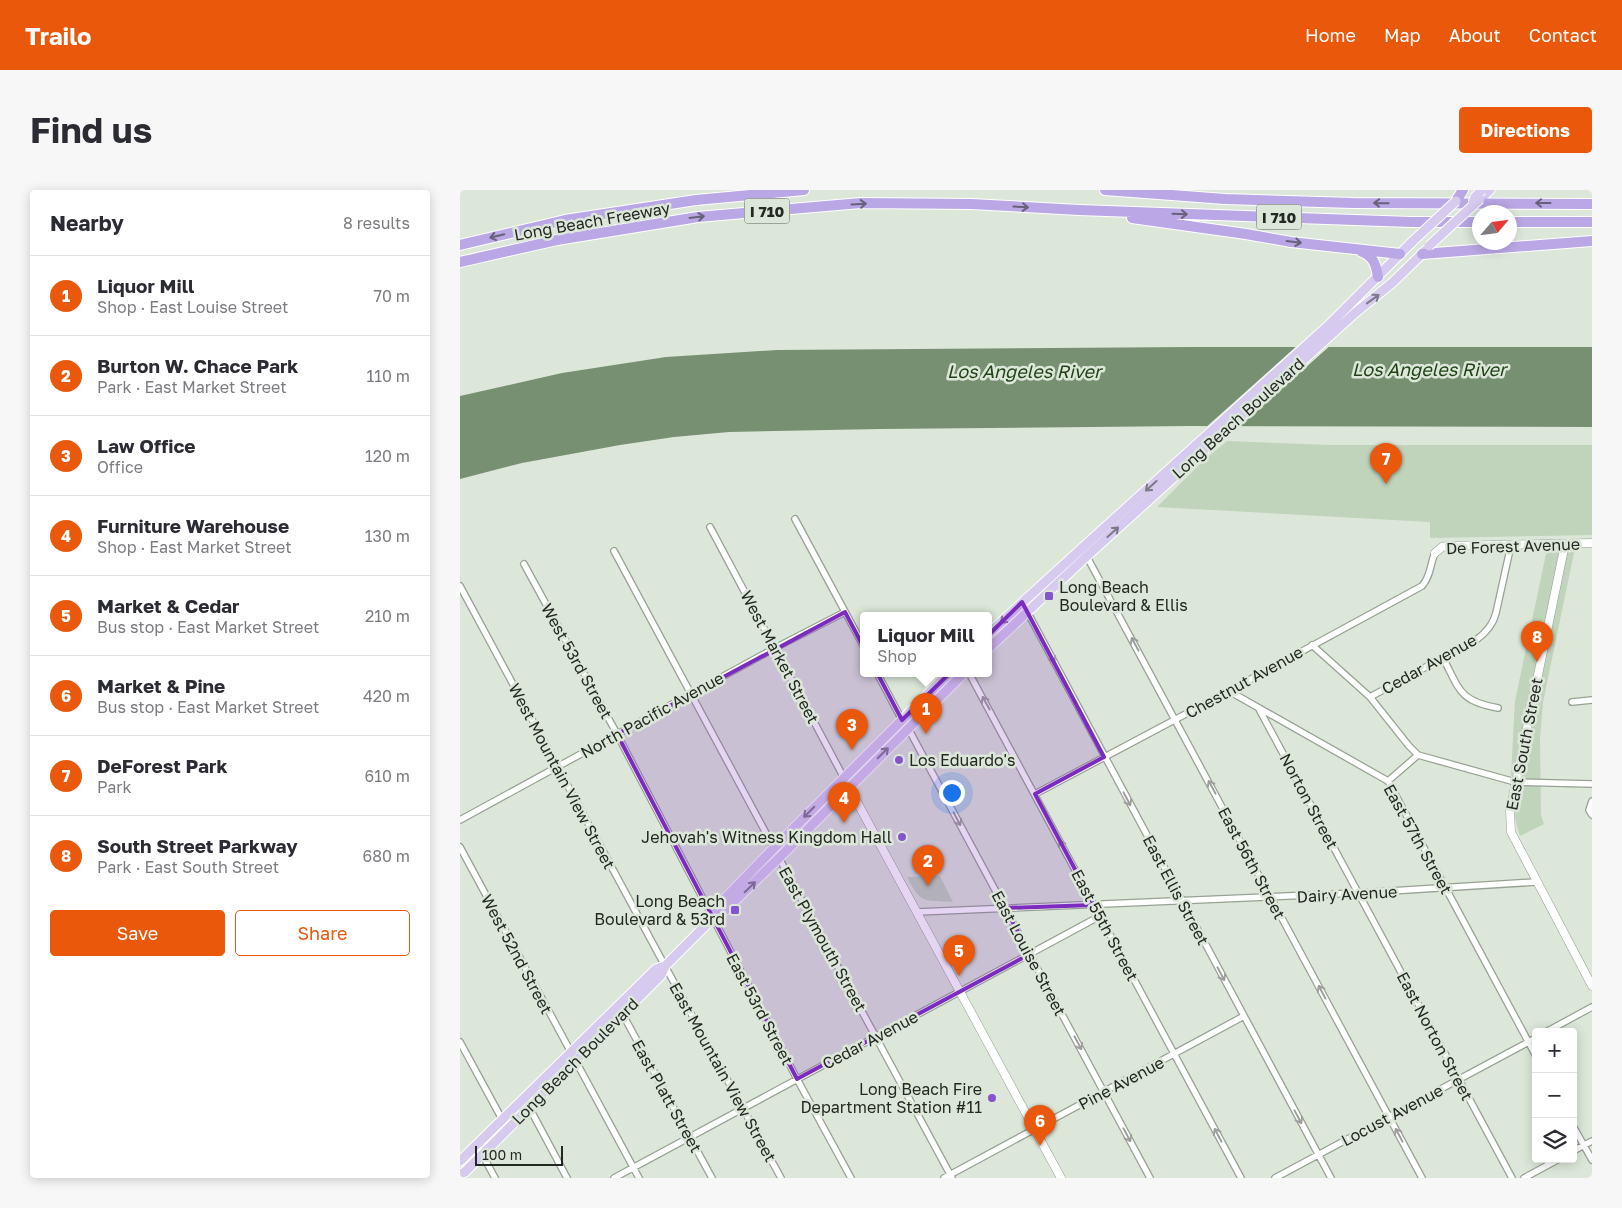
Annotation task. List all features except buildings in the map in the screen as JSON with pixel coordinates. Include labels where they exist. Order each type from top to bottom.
[{"type":"highway","name":"Long Beach Freeway","points":[[460,245],[565,220],[696,200],[804,190]]},
{"type":"highway","name":"I 710","points":[[1105,190],[1225,199],[1372,203],[1592,204]]},
{"type":"highway","points":[[1456,201],[1463,190]]},
{"type":"highway","name":"Long Beach Freeway","points":[[460,262],[557,240],[698,217],[861,203],[971,204],[1079,210],[1412,222],[1472,222]]},
{"type":"highway","points":[[1079,210],[1291,242],[1400,254]]},
{"type":"highway","points":[[1517,222],[1592,222]]},
{"type":"highway","points":[[1422,254],[1592,241]]},
{"type":"highway","points":[[1357,249],[1371,257],[1376,265],[1378,277]]},
{"type":"main road","name":"Long Beach Boulevard","points":[[992,630],[1022,602],[1140,507],[1333,327],[1412,241],[1468,190]]},
{"type":"main road","points":[[1473,205],[1475,197],[1482,190]]},
{"type":"main road","name":"Long Beach Boulevard","points":[[1473,205],[1490,190]]},
{"type":"main road","name":"Long Beach Boulevard","points":[[992,645],[1028,613],[1130,505],[1333,327],[1355,313],[1392,283],[1472,206]]},
{"type":"main road","points":[[1400,254],[1422,254]]},
{"type":"main road","name":"Long Beach Boulevard","points":[[713,918],[715,909],[944,677]]},
{"type":"main road","name":"Long Beach Boulevard","points":[[460,1174],[465,1172],[661,975],[665,966],[713,918],[720,915],[779,858],[960,677]]},
{"type":"main road","name":"Long Beach Boulevard","points":[[460,1161],[656,969],[665,966]]},
{"type":"street","points":[[795,519],[860,640]]},
{"type":"street","name":"West Market Street","points":[[710,527],[1061,1178]]},
{"type":"street","name":"De Forest Avenue","points":[[1436,553],[1442,547],[1592,543]]},
{"type":"street","name":"East South Street","points":[[1565,544],[1515,782],[1510,811],[1510,832],[1592,986]]},
{"type":"street","name":"Cedar Avenue","points":[[1370,697],[1476,640],[1488,630],[1496,613],[1511,545]]},
{"type":"street","points":[[614,551],[774,848]]},
{"type":"street","name":"East 56th Street","points":[[1084,552],[1422,1178]]},
{"type":"street","name":"Chestnut Avenue","points":[[1034,794],[1422,586],[1429,576],[1436,553]]},
{"type":"street","name":"West 53rd Street","points":[[524,564],[617,734],[713,918]]},
{"type":"street","name":"West Mountain View Street","points":[[460,586],[665,966]]},
{"type":"street","name":"East Ellis Street","points":[[1022,602],[1331,1178]]},
{"type":"street","name":"North Pacific Avenue","points":[[460,820],[775,648],[845,612]]},
{"type":"street","points":[[1312,645],[1370,697],[1418,755],[1515,782],[1592,784]]},
{"type":"street","points":[[1443,658],[1465,696],[1476,703],[1498,708]]},
{"type":"street","points":[[879,677],[902,720]]},
{"type":"street","name":"East 55th Street","points":[[971,677],[1241,1178]]},
{"type":"street","name":"East 57th Street","points":[[1229,691],[1388,781],[1532,1049]]},
{"type":"street","points":[[1572,702],[1592,700]]},
{"type":"street","name":"Norton Street","points":[[1259,708],[1358,894]]},
{"type":"street","name":"East Louise Street","points":[[908,728],[1150,1178]]},
{"type":"street","points":[[1388,781],[1418,755]]},
{"type":"street","points":[[1592,801],[1589,810],[1592,815]]},
{"type":"street","name":"West 52nd Street","points":[[461,850],[639,1178]]},
{"type":"street","name":"East Plymouth Street","points":[[779,858],[876,1037],[948,1177]]},
{"type":"street","name":"Dairy Avenue","points":[[917,912],[1358,894],[1536,882]]},
{"type":"street","name":"East Norton Street","points":[[1358,894],[1512,1178]]},
{"type":"street","name":"Cedar Avenue","points":[[614,1178],[1100,916]]},
{"type":"street","name":"East 53rd Street","points":[[713,918],[851,1178]]},
{"type":"street","name":"East Mountain View Street","points":[[665,966],[781,1178]]},
{"type":"street","points":[[1553,1028],[1592,1007]]},
{"type":"street","name":"East Platt Street","points":[[622,1013],[712,1178]]},
{"type":"street","name":"Pine Avenue","points":[[948,1177],[1244,1016]]},
{"type":"street","name":"Locust Avenue","points":[[1275,1178],[1532,1040]]},
{"type":"street","points":[[460,1042],[508,1128]]},
{"type":"street","points":[[529,1107],[567,1178]]},
{"type":"street","points":[[1577,1133],[1592,1160]]},
{"type":"street","points":[[1577,1149],[1592,1141]]},
{"type":"street","points":[[482,1154],[495,1178]]},
{"type":"street","points":[[1524,1178],[1552,1163]]},
{"type":"highlighted area","points":[[1022,602],[1104,757],[1035,794],[1094,905],[1005,908],[1030,954],[797,1079],[617,734],[845,612],[902,720]]},
{"type":"shaded area","points":[[1227,441],[1331,445],[1592,445],[1592,535],[1430,538],[1430,522],[1157,507],[1203,461]]},
{"type":"shaded area","points":[[1575,548],[1543,702],[1540,739],[1541,815],[1544,824],[1520,836],[1515,812],[1519,789],[1511,775],[1515,701],[1547,549]]},
{"type":"shaded area","points":[[940,876],[953,902],[929,901],[920,897],[907,877]]},
{"type":"water","name":"Los Angeles River","points":[[1592,347],[1592,427],[1190,426],[729,432],[674,437],[620,445],[522,463],[460,479],[460,396],[562,373],[666,357],[777,350]]},
{"type":"pier","points":[[1299,344],[1332,344],[1237,429],[1204,429]]},
{"type":"place","name":"DeForest Park","points":[[1386,484]]},
{"type":"place","name":"Long Beach Boulevard & Ellis","points":[[1049,596]]},
{"type":"place","name":"South Street Parkway","points":[[1537,662]]},
{"type":"place","name":"Liquor Mill","points":[[926,734]]},
{"type":"place","name":"Law Office","points":[[852,750]]},
{"type":"place","name":"Los Eduardo's","points":[[899,760]]},
{"type":"place","name":"Furniture Warehouse","points":[[844,823]]},
{"type":"place","name":"Jehovah's Witness Kingdom Hall","points":[[902,837]]},
{"type":"place","name":"Burton W. Chace Park","points":[[928,886]]},
{"type":"place","name":"Long Beach Boulevard & 53rd","points":[[735,910]]},
{"type":"place","name":"Market & Cedar","points":[[959,976]]},
{"type":"place","name":"Long Beach Fire Department Station #11","points":[[992,1098]]},
{"type":"place","name":"Market & Pine","points":[[1040,1146]]}]
